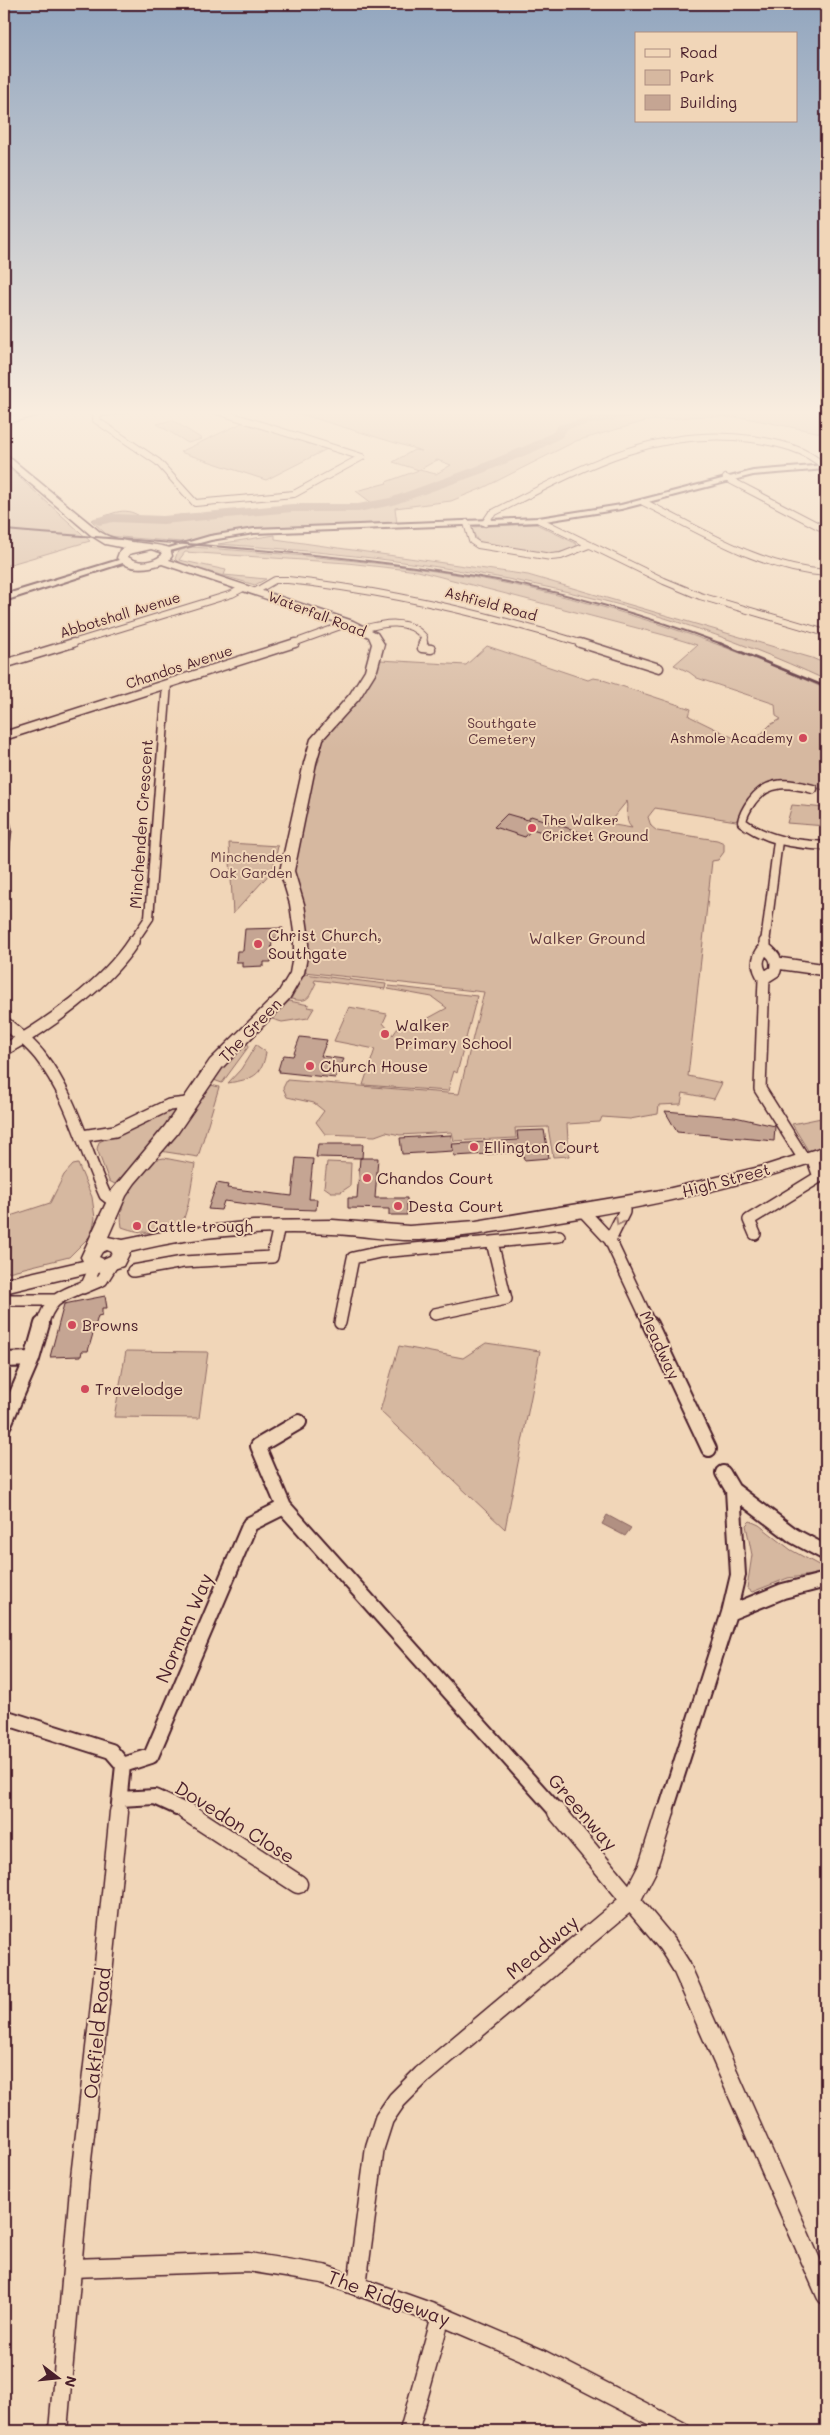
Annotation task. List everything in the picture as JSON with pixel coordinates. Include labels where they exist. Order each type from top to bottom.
[{"type":"main road","points":[[82,523],[109,542],[125,557],[150,564],[165,555],[151,546],[138,547],[109,542]]},
{"type":"main road","points":[[125,557],[138,547]]},
{"type":"main road","name":"Waterfall Road","points":[[165,555],[243,588],[349,623],[372,635],[378,644],[374,663],[354,696],[317,739],[289,854],[287,871],[297,904],[301,932],[301,951]]},
{"type":"main road","name":"The Green","points":[[105,1253],[99,1233],[129,1179],[171,1130],[187,1103],[216,1064],[284,996],[296,972],[301,951]]},
{"type":"main road","name":"High Street","points":[[105,1253],[185,1236],[279,1226],[418,1233],[515,1222],[624,1204],[711,1184],[814,1156]]},
{"type":"main road","points":[[4,1279],[105,1253]]},
{"type":"main road","points":[[4,1286],[105,1253]]},
{"type":"street","points":[[165,555],[210,538],[254,531],[492,523]]},
{"type":"street","points":[[544,523],[700,596],[826,633]]},
{"type":"street","points":[[687,523],[760,557],[795,570],[814,574],[826,573]]},
{"type":"street","points":[[812,523],[826,530]]},
{"type":"street","points":[[467,524],[472,541],[478,545],[551,557],[560,556],[589,545]]},
{"type":"street","points":[[4,598],[125,557]]},
{"type":"street","name":"Ashfield Road","points":[[256,591],[275,580],[288,580],[390,593],[501,618],[659,668]]},
{"type":"street","name":"Abbotshall Avenue","points":[[4,664],[232,594],[243,588]]},
{"type":"street","name":"Chandos Avenue","points":[[4,735],[329,632],[349,623]]},
{"type":"street","points":[[363,629],[383,624],[410,626],[416,628],[424,637],[422,648],[431,649]]},
{"type":"street","name":"Minchenden Crescent","points":[[4,1050],[24,1039],[103,979],[130,947],[149,918],[166,684]]},
{"type":"street","points":[[813,789],[789,783],[768,785],[758,792],[742,817],[742,822],[747,828],[778,841],[826,846]]},
{"type":"street","points":[[4,816],[7,830],[4,854]]},
{"type":"street","points":[[756,1234],[749,1220],[819,1177],[814,1156],[760,1089],[764,978],[759,972],[756,963],[758,954],[765,948],[767,919],[778,841]]},
{"type":"street","points":[[764,978],[775,971],[777,963],[775,956],[765,948]]},
{"type":"street","points":[[777,963],[826,970]]},
{"type":"street","points":[[4,1022],[41,1057],[54,1077],[77,1124],[112,1210]]},
{"type":"street","points":[[82,1136],[115,1131],[169,1105],[187,1103]]},
{"type":"street","points":[[610,1240],[624,1212],[624,1204]]},
{"type":"street","name":"Meadway","points":[[583,1211],[610,1240],[709,1449]]},
{"type":"street","points":[[515,1222],[519,1240]]},
{"type":"street","points":[[133,1271],[183,1262],[272,1257],[279,1226]]},
{"type":"street","points":[[380,1252],[384,1231]]},
{"type":"street","points":[[340,1323],[353,1258],[380,1252],[559,1236]]},
{"type":"street","points":[[435,1314],[506,1299],[492,1242]]},
{"type":"street","points":[[4,1300],[54,1300],[99,1283],[106,1278],[105,1253]]},
{"type":"street","points":[[4,1424],[32,1359],[47,1309],[54,1300]]},
{"type":"street","points":[[4,1360],[32,1359]]},
{"type":"street","name":"Greenway","points":[[299,1422],[258,1446],[284,1507],[585,1843],[667,1944],[681,1966],[826,2295]]},
{"type":"street","name":"Meadway","points":[[357,2285],[375,2147],[384,2119],[397,2100],[422,2075],[631,1900],[647,1869],[729,1613],[738,1575],[733,1490],[723,1473]]},
{"type":"street","points":[[733,1490],[794,1536],[826,1553]]},
{"type":"street","name":"Norman Way","points":[[123,1765],[151,1756],[250,1524],[284,1507]]},
{"type":"street","points":[[729,1613],[784,1591],[826,1580]]},
{"type":"street","points":[[4,1717],[111,1751],[123,1765]]},
{"type":"street","name":"Oakfield Road","points":[[58,2431],[72,2268],[123,1765]]},
{"type":"street","name":"Dovedon Close","points":[[120,1799],[155,1797],[192,1814],[298,1884]]},
{"type":"street","name":"The Ridgeway","points":[[72,2268],[248,2262],[323,2274],[441,2316],[539,2358],[681,2431]]},
{"type":"street","points":[[409,2431],[441,2316]]},
{"type":"green space","points":[[4,523],[70,523],[90,541],[4,566]]},
{"type":"green space","points":[[94,523],[397,524],[236,531],[182,542],[108,536]]},
{"type":"green space","points":[[536,524],[577,544],[574,549],[549,555],[484,544],[477,540],[471,527]]},
{"type":"green space","points":[[275,535],[275,539],[528,575],[812,658],[826,664],[826,680],[753,649],[678,622],[604,601],[528,583],[452,569],[375,558],[218,544]]},
{"type":"green space","points":[[192,547],[394,565],[514,585],[634,616],[712,642],[826,689],[826,791],[790,783],[762,786],[749,797],[736,821],[655,808],[648,817],[651,826],[657,831],[717,840],[724,843],[724,852],[718,860],[712,861],[688,1076],[722,1083],[714,1099],[683,1093],[681,1104],[659,1105],[658,1114],[630,1119],[602,1117],[600,1122],[567,1124],[569,1156],[553,1157],[548,1127],[515,1128],[516,1138],[454,1141],[452,1132],[400,1135],[386,1132],[375,1136],[325,1134],[316,1122],[324,1111],[314,1103],[287,1097],[283,1088],[287,1080],[459,1094],[484,992],[295,971],[298,951],[290,886],[312,777],[319,760],[318,744],[374,673],[380,660],[466,665],[487,646],[588,680],[593,678],[600,679],[691,709],[689,716],[740,741],[745,738],[758,737],[770,725],[781,719],[776,716],[775,704],[697,678],[674,665],[697,645],[418,571],[347,563],[185,552],[179,560],[226,570],[224,575],[266,579],[255,585],[179,563],[175,559],[178,551]],"holes":[[[627,801],[627,818],[632,828],[608,824]]]},
{"type":"green space","points":[[792,805],[826,808],[826,826],[787,823]]},
{"type":"green space","name":"Minchenden Oak Garden","points":[[229,843],[278,846],[273,870],[233,914]]},
{"type":"green space","points":[[304,974],[386,984],[385,989],[315,980],[314,982],[316,983],[308,998],[305,1000],[291,999]]},
{"type":"green space","points":[[389,986],[477,996],[457,1073],[454,1071],[448,1091],[363,1085],[375,1049],[334,1041],[349,1007],[387,1014],[383,1023],[393,1035],[400,1025],[425,1020],[447,1008],[432,997],[388,989]]},
{"type":"green space","points":[[289,1001],[309,1005],[308,1007],[314,1008],[308,1018],[282,1022],[272,1019]]},
{"type":"green space","points":[[246,1041],[249,1046],[222,1083],[211,1079]]},
{"type":"green space","points":[[256,1045],[266,1052],[259,1072],[250,1078],[228,1083],[241,1069]]},
{"type":"green space","points":[[207,1084],[219,1087],[198,1157],[160,1151]]},
{"type":"green space","points":[[172,1109],[176,1111],[115,1184],[109,1181],[97,1149],[99,1142]]},
{"type":"green space","points":[[826,1117],[826,1147],[809,1152],[792,1124]]},
{"type":"green space","points":[[164,1158],[195,1164],[188,1205],[182,1225],[160,1232],[137,1231],[122,1227],[122,1207],[129,1190],[153,1160]]},
{"type":"green space","points":[[327,1162],[351,1163],[350,1186],[341,1192],[331,1192],[324,1187]]},
{"type":"green space","points":[[78,1164],[92,1197],[95,1218],[92,1234],[69,1257],[4,1273],[4,1218],[50,1203],[64,1175],[73,1165]]},
{"type":"green space","points":[[486,1343],[540,1351],[505,1529],[380,1411],[399,1346],[463,1358]]},
{"type":"green space","points":[[126,1351],[208,1352],[199,1418],[114,1417]]},
{"type":"green space","points":[[750,1521],[759,1525],[791,1550],[826,1569],[826,1573],[788,1578],[752,1592],[747,1588],[752,1555],[746,1525]]},
{"type":"shaded area","points":[[607,1515],[631,1528],[625,1536],[602,1524]]},
{"type":"building","name":"The Walker Cricket Ground","points":[[507,814],[528,820],[531,816],[580,832],[572,841],[532,829],[525,837],[494,827]]},
{"type":"building","name":"Christ Church, Southgate","points":[[283,928],[282,938],[272,938],[271,962],[264,962],[264,966],[242,967],[242,962],[236,962],[237,951],[243,951],[245,929]]},
{"type":"building","points":[[300,1037],[327,1040],[321,1056],[344,1059],[335,1078],[279,1072],[280,1070],[278,1070],[284,1055],[293,1056]]},
{"type":"building","points":[[665,1111],[735,1117],[775,1126],[774,1141],[677,1132]]},
{"type":"building","name":"Ellington Court","points":[[544,1130],[549,1158],[524,1160],[523,1152],[454,1156],[452,1144],[518,1140],[517,1131]]},
{"type":"building","points":[[451,1135],[453,1151],[402,1154],[400,1138]]},
{"type":"building","name":"Chandos Court","points":[[318,1144],[363,1144],[362,1158],[316,1157]]},
{"type":"building","points":[[296,1158],[313,1159],[309,1199],[317,1199],[316,1210],[286,1209],[224,1201],[221,1210],[208,1209],[217,1183],[228,1185],[227,1188],[292,1196]]},
{"type":"building","name":"Chandos Court","points":[[360,1158],[378,1158],[375,1198],[407,1198],[407,1215],[389,1215],[389,1209],[348,1208],[348,1198],[357,1198]]},
{"type":"building","name":"Browns","points":[[105,1296],[107,1308],[102,1308],[102,1315],[98,1316],[88,1351],[82,1351],[81,1356],[50,1357],[64,1304]]},
{"type":"railway","points":[[4,530],[299,553],[474,576],[537,588],[600,604],[722,644]]},
{"type":"railway","points":[[719,643],[826,687]]},
{"type":"place","name":"Ashmole Academy","points":[[803,738]]},
{"type":"place","name":"The Walker Cricket Ground","points":[[532,828]]},
{"type":"place","name":"Christ Church, Southgate","points":[[258,944]]},
{"type":"place","name":"Walker Primary School","points":[[385,1034]]},
{"type":"place","name":"Church House","points":[[310,1066]]},
{"type":"place","name":"Ellington Court","points":[[474,1147]]},
{"type":"place","name":"Chandos Court","points":[[367,1178]]},
{"type":"place","name":"Desta Court","points":[[398,1206]]},
{"type":"place","name":"Cattle trough","points":[[137,1226]]},
{"type":"place","name":"Browns","points":[[72,1325]]},
{"type":"place","name":"Travelodge","points":[[85,1389]]},
{"type":"park label","name":"Southgate Cemetery","points":[[502,732]]},
{"type":"park label","name":"Walker Ground","points":[[587,938]]}]
